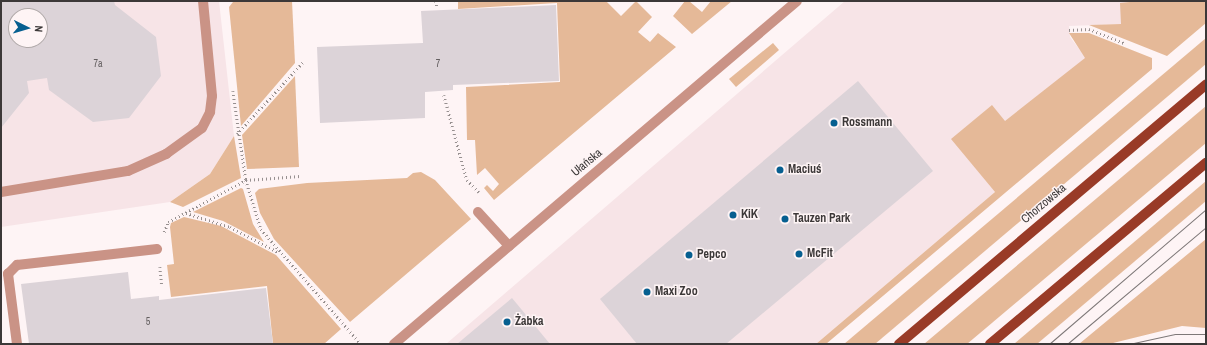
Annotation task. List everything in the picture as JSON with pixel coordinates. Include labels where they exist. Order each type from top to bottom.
[{"type":"main road","name":"Chorzowska","points":[[899,344],[1206,85]]},
{"type":"main road","points":[[990,344],[1206,163]]},
{"type":"street","points":[[1,192],[128,171],[166,154],[188,141],[202,128],[210,112],[212,96],[203,1]]},
{"type":"street","name":"Ułańska","points":[[394,344],[797,1]]},
{"type":"street","points":[[478,212],[509,246]]},
{"type":"street","points":[[17,344],[8,274],[17,265],[157,249]]},
{"type":"path","points":[[436,1],[437,7]]},
{"type":"path","points":[[1069,30],[1089,29],[1124,43]]},
{"type":"path","points":[[238,134],[304,61]]},
{"type":"path","points":[[233,87],[238,134],[246,180],[261,229],[279,253],[361,344]]},
{"type":"path","points":[[444,95],[467,180],[481,194]]},
{"type":"path","points":[[162,286],[157,249],[168,222],[246,180],[300,176]]},
{"type":"path","points":[[185,213],[230,226],[279,253]]},
{"type":"shaded area","points":[[1,1],[219,1],[234,136],[210,174],[170,202],[1,227]]},
{"type":"shaded area","points":[[292,1],[295,63],[241,126],[229,7],[233,2]]},
{"type":"shaded area","points":[[458,1],[606,1],[621,16],[636,1],[652,17],[638,32],[650,42],[658,33],[676,47],[494,200],[484,188],[487,185],[493,191],[499,184],[485,168],[477,175],[475,140],[467,140],[466,87],[560,82],[557,3],[458,9]]},
{"type":"shaded area","points":[[685,1],[689,1],[702,12],[711,1],[732,1],[692,34],[673,16]]},
{"type":"shaded area","points":[[845,1],[1139,1],[1121,24],[1069,26],[1070,37],[1086,58],[1004,122],[991,106],[952,139],[995,192],[816,344],[446,344]]},
{"type":"shaded area","points":[[1139,1],[1206,1],[1206,23],[1167,56],[1089,25],[1121,24],[1120,3]]},
{"type":"shaded area","points":[[1069,33],[1089,33],[1152,58],[1152,69],[826,344],[816,344],[995,192],[951,139],[992,105],[1005,121],[1085,58]]},
{"type":"shaded area","points":[[1206,38],[1206,64],[875,344],[844,344]]},
{"type":"shaded area","points":[[773,43],[779,50],[736,87],[729,79]]},
{"type":"shaded area","points":[[295,76],[299,167],[247,169],[242,135]]},
{"type":"shaded area","points":[[1206,106],[1206,143],[967,344],[924,344]]},
{"type":"shaded area","points":[[234,136],[241,178],[183,207],[170,202],[210,174]]},
{"type":"shaded area","points":[[421,172],[435,180],[471,219],[350,322],[274,239],[260,213],[255,193],[259,189],[307,183],[407,178],[413,173]]},
{"type":"shaded area","points":[[1206,181],[1206,201],[1037,344],[1014,344]]},
{"type":"shaded area","points":[[241,188],[243,189],[253,224],[264,242],[223,221],[193,212]]},
{"type":"shaded area","points":[[184,217],[221,226],[276,255],[341,329],[324,344],[273,344],[267,286],[171,297],[167,265],[174,264],[170,227],[171,223]]},
{"type":"shaded area","points":[[1206,239],[1206,328],[1182,326],[1109,344],[1079,344]]},
{"type":"building","points":[[1,1],[114,1],[115,5],[156,37],[161,76],[129,118],[93,122],[49,90],[47,78],[27,81],[29,93],[1,128]]},
{"type":"building","points":[[556,5],[559,81],[453,85],[453,90],[425,92],[425,118],[320,123],[317,47],[423,43],[421,11]]},
{"type":"building","points":[[858,81],[933,171],[726,344],[637,344],[600,299]]},
{"type":"building","points":[[128,272],[131,299],[159,296],[159,300],[266,288],[273,344],[29,344],[21,284]]},
{"type":"building","points":[[512,298],[550,344],[457,344]]},
{"type":"tram line","points":[[1049,344],[1206,209]]},
{"type":"tram line","points":[[1067,344],[1206,227]]},
{"type":"tram line","points":[[1129,344],[1175,334],[1206,334]]},
{"type":"place","name":"Rossmann","points":[[834,123]]},
{"type":"place","name":"Maciuś","points":[[780,170]]},
{"type":"place","name":"KiK","points":[[733,215]]},
{"type":"place","name":"Tauzen Park","points":[[785,219]]},
{"type":"place","name":"McFit","points":[[799,254]]},
{"type":"place","name":"Pepco","points":[[689,255]]},
{"type":"place","name":"Maxi Zoo","points":[[647,292]]},
{"type":"place","name":"Żabka","points":[[507,322]]}]
